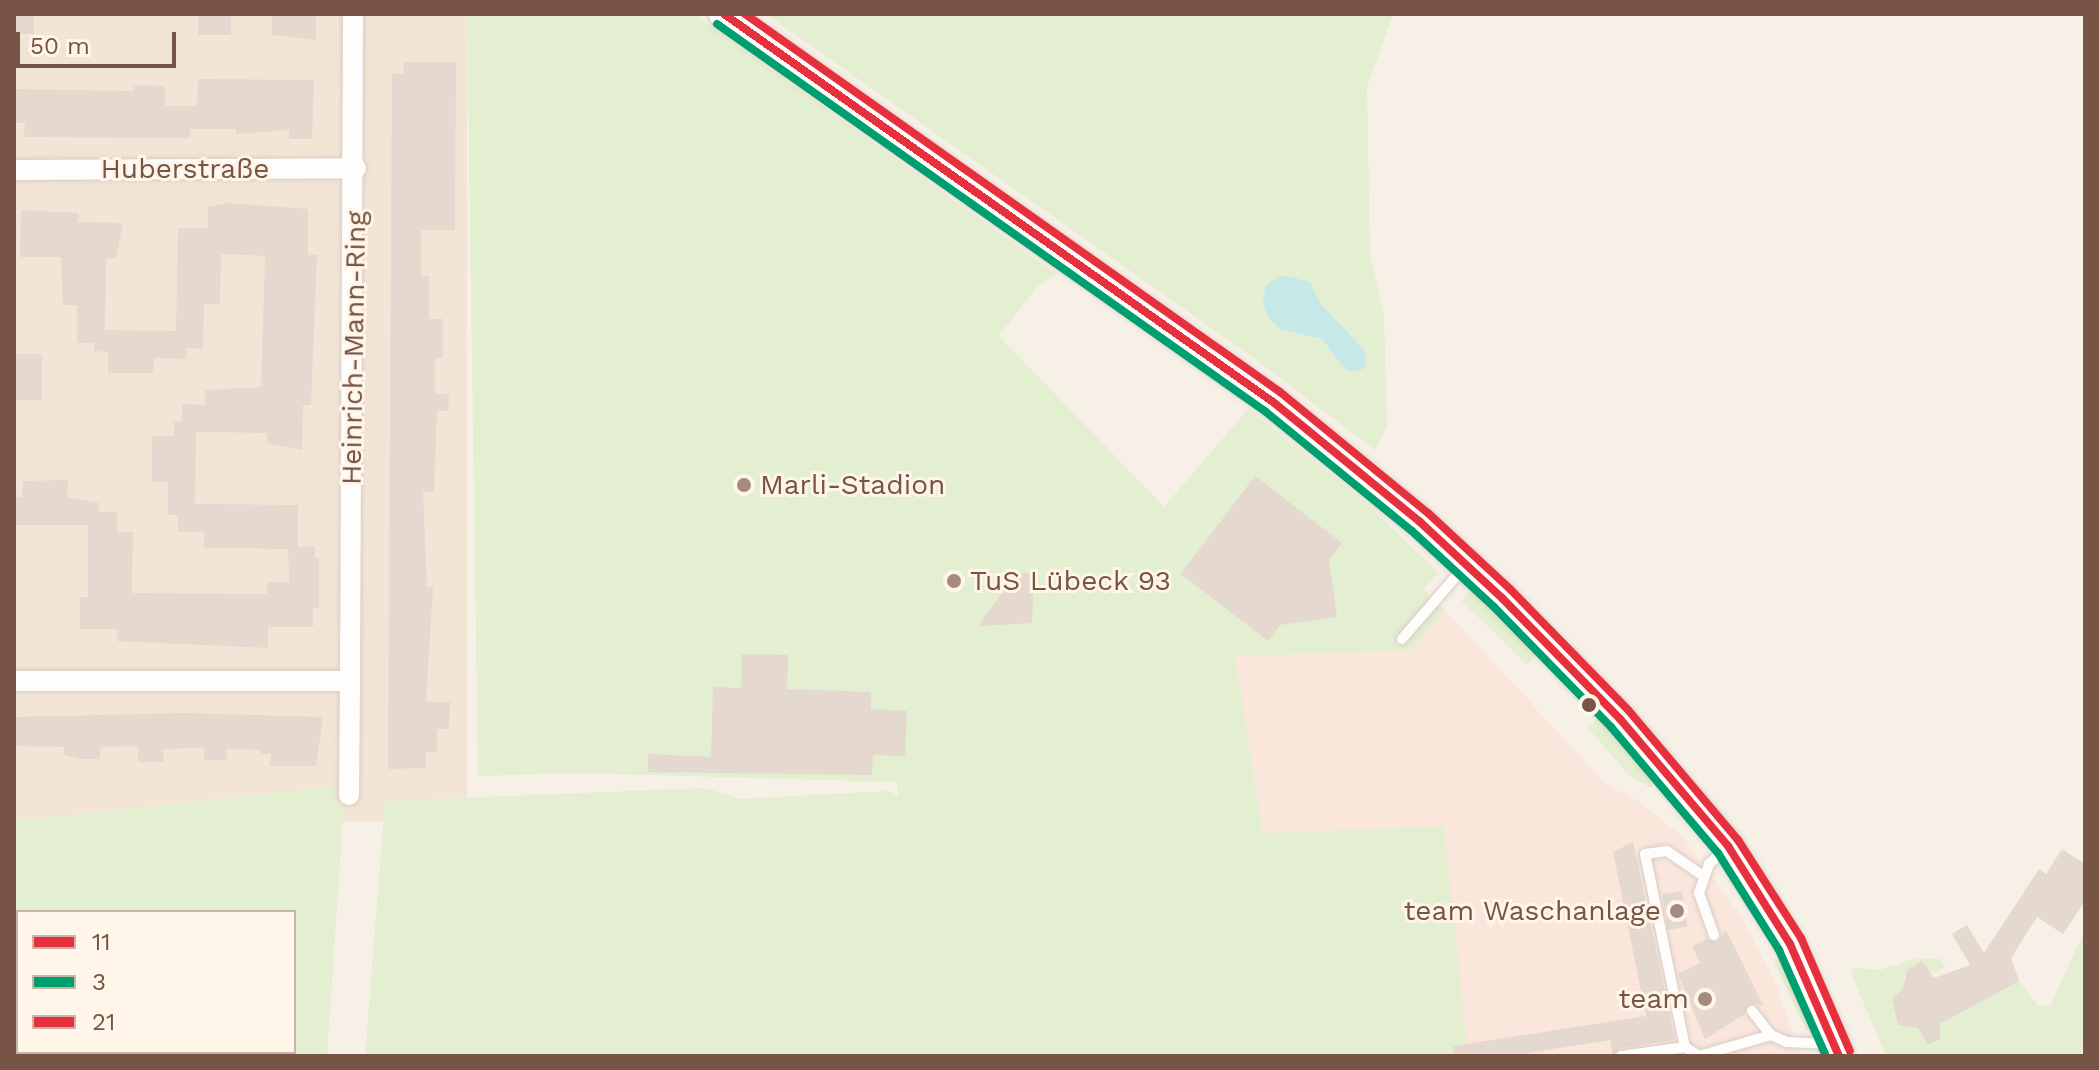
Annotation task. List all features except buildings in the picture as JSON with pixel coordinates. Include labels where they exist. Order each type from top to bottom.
[{"type":"main road","points":[[724,14],[1273,402],[1466,564],[1620,719],[1728,846],[1790,944],[1837,1050]]},
{"type":"street","name":"Heinrich-Mann-Ring","points":[[349,795],[356,168],[353,14]]},
{"type":"street","name":"Huberstraße","points":[[14,170],[356,168]]},
{"type":"street","points":[[14,681],[350,681]]},
{"type":"lane","points":[[1402,639],[1466,564]]},
{"type":"lane","points":[[1714,935],[1699,893],[1703,876],[1728,846]]},
{"type":"lane","points":[[1685,1047],[1645,854],[1667,851],[1703,876]]},
{"type":"lane","points":[[1752,1011],[1771,1035],[1787,1042],[1837,1050]]},
{"type":"lane","points":[[1621,1056],[1685,1047],[1699,1056],[1771,1035]]},
{"type":"shaded area","points":[[14,14],[467,14],[467,821],[14,821]]},
{"type":"shaded area","points":[[1445,610],[1607,785],[1637,800],[1682,836],[1740,915],[1773,978],[1802,1056],[1468,1056],[1263,833],[1235,656],[1411,651]]},
{"type":"green space","points":[[467,14],[694,14],[1056,274],[1036,288],[999,336],[1164,507],[1248,409],[1364,501],[1439,573],[1423,589],[1445,610],[1411,651],[1235,656],[1263,833],[1444,826],[1468,1056],[365,1056],[385,801],[705,788],[741,799],[888,791],[898,796],[897,782],[577,773],[478,776]]},
{"type":"green space","points":[[766,14],[1393,14],[1367,87],[1370,255],[1384,315],[1387,427],[1375,450],[1255,359]],"holes":[[[1310,282],[1320,303],[1365,351],[1345,369],[1322,339],[1281,330],[1268,318],[1263,302]]]},
{"type":"green space","points":[[1474,588],[1539,651],[1527,664],[1461,601]]},
{"type":"green space","points":[[1601,716],[1655,778],[1651,788],[1628,774],[1588,728]]},
{"type":"green space","points":[[336,786],[336,803],[344,803],[327,1056],[14,1056],[14,821]]},
{"type":"green space","points":[[2085,930],[2085,1056],[1886,1056],[1851,973],[1853,968],[1880,970],[1917,958],[1940,959],[1946,968],[1929,973],[1923,963],[1912,966],[1904,977],[1904,990],[1892,999],[1897,1023],[1918,1028],[1928,1044],[1937,1026],[2019,981],[2038,1006],[2050,1006]]},
{"type":"green space","points":[[1784,958],[1812,1027],[1806,1030],[1774,962]]},
{"type":"water","points":[[1283,275],[1310,282],[1320,303],[1365,351],[1366,367],[1356,372],[1345,369],[1322,339],[1281,330],[1268,318],[1263,302],[1266,285]]},
{"type":"transit line","name":"11","points":[[724,14],[1273,402],[1420,522],[1502,598],[1620,719],[1728,846],[1790,944],[1839,1056]]},
{"type":"transit line","name":"21","points":[[745,14],[1280,392],[1428,513],[1510,589],[1629,711],[1738,840],[1801,938],[1850,1051]]},
{"type":"transit line","name":"3","points":[[717,24],[1266,412],[1412,531],[1494,607],[1611,727],[1718,853],[1779,950],[1826,1056]]},
{"type":"place","name":"Marli-Stadion","points":[[744,485]]},
{"type":"place","name":"TuS Lübeck 93","points":[[954,581]]},
{"type":"place","name":"team Waschanlage","points":[[1677,911]]},
{"type":"place","name":"team","points":[[1705,999]]}]
